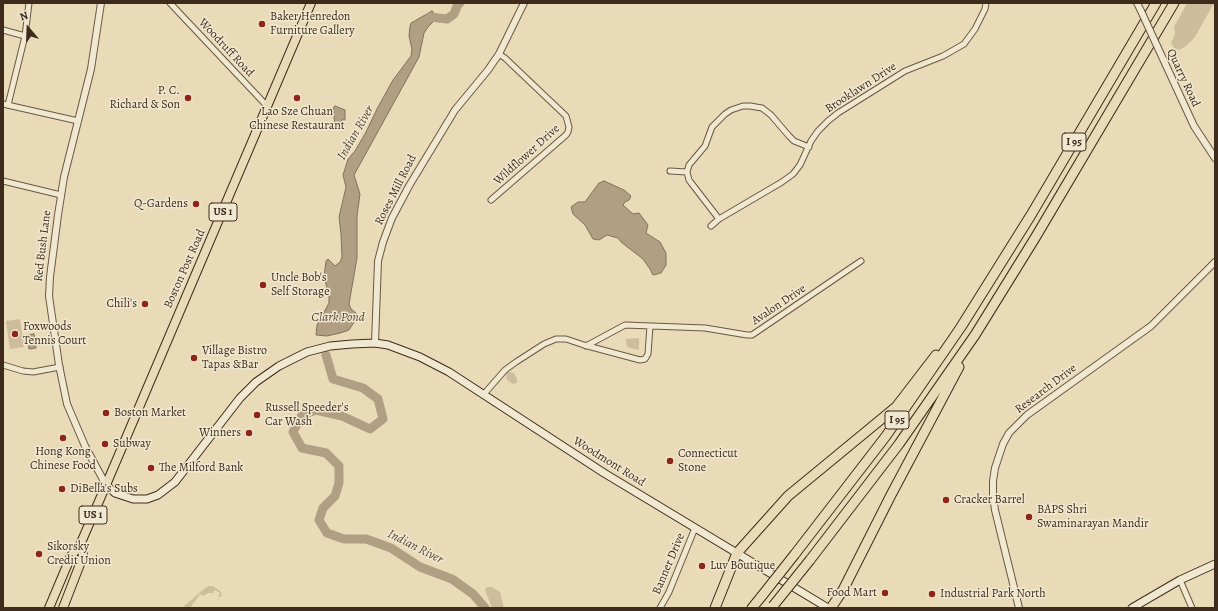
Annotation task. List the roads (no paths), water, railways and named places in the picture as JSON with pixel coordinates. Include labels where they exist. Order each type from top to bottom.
[{"type":"highway","name":"I 95","points":[[752,608],[848,486],[904,410],[950,343],[991,280],[1156,3]]},
{"type":"highway","name":"I 95","points":[[773,607],[910,428],[985,319],[1035,238],[1174,3]]},
{"type":"highway","points":[[715,608],[738,552],[788,496],[896,407],[991,280]]},
{"type":"highway","points":[[830,608],[843,590],[891,495],[985,319]]},
{"type":"main road","name":"Boston Post Road","points":[[49,608],[71,556],[80,545],[106,485],[224,212],[311,3]]},
{"type":"main road","name":"Woodmont Road","points":[[376,343],[400,348],[426,359],[484,394],[604,473],[830,608]]},
{"type":"main road","points":[[106,485],[115,493],[133,499],[148,499],[158,495],[175,482],[236,403],[253,385],[267,374],[295,357],[321,348],[376,343]]},
{"type":"main road","name":"Boston Post Road","points":[[64,604],[82,559],[80,545]]},
{"type":"main road","points":[[1132,608],[1180,580],[1215,564]]},
{"type":"main road","points":[[54,596],[64,604]]},
{"type":"street","points":[[29,3],[25,36],[6,104],[78,121]]},
{"type":"street","name":"Red Bush Lane","points":[[101,3],[91,69],[61,195],[49,285],[51,311],[64,392],[70,412],[85,446],[106,485]]},
{"type":"street","name":"Woodruff Road","points":[[170,3],[267,106]]},
{"type":"street","name":"Roses Mill Road","points":[[376,343],[378,261],[392,218],[409,186],[455,110],[488,70],[499,54],[524,3]]},
{"type":"street","name":"Brooklawn Drive","points":[[711,226],[718,219],[789,177],[800,165],[818,131],[838,113],[905,71],[943,56],[964,44],[975,29],[985,9],[986,3]]},
{"type":"street","name":"Quarry Road","points":[[1137,3],[1194,126],[1215,158]]},
{"type":"street","points":[[3,30],[25,36]]},
{"type":"street","name":"Wildflower Drive","points":[[491,200],[566,136],[570,127],[566,116],[506,58],[499,54]]},
{"type":"street","points":[[718,219],[692,184],[687,172],[692,161],[706,146],[710,133],[716,122],[730,110],[743,106],[756,107],[767,111],[794,141],[809,147]]},
{"type":"street","points":[[670,171],[687,172]]},
{"type":"street","points":[[3,181],[61,195]]},
{"type":"street","name":"Avalon Drive","points":[[586,346],[625,325],[705,328],[752,335],[861,261]]},
{"type":"street","name":"Research Drive","points":[[1019,608],[995,510],[993,496],[995,468],[1003,444],[1010,433],[1027,415],[1151,326],[1215,262]]},
{"type":"street","points":[[484,394],[505,370],[547,342],[556,339],[566,339],[586,346],[643,360],[648,354],[650,326]]},
{"type":"street","points":[[3,365],[23,371],[33,372],[60,367]]},
{"type":"street","name":"Banner Drive","points":[[660,608],[669,592],[695,528]]},
{"type":"street","points":[[1180,580],[1192,608]]},
{"type":"water","name":"Clark Pond","points":[[432,11],[437,16],[424,33],[419,57],[354,175],[360,194],[357,216],[357,258],[349,304],[351,309],[358,316],[349,330],[327,336],[316,335],[317,325],[329,303],[329,295],[324,277],[326,261],[328,259],[335,266],[340,262],[342,257],[339,217],[346,187],[343,175],[348,159],[355,151],[365,134],[393,80],[411,56],[412,49],[409,36],[411,23]]},
{"type":"water","points":[[335,106],[345,110],[345,120],[342,120],[337,129],[335,126],[333,108]]},
{"type":"water","points":[[604,181],[624,190],[631,196],[623,205],[633,214],[639,213],[648,225],[646,233],[660,242],[666,253],[666,265],[661,273],[653,275],[643,259],[618,238],[607,235],[599,240],[593,239],[585,225],[573,214],[571,207],[578,202],[585,202],[599,183]]},
{"type":"water","points":[[34,334],[36,348],[29,349],[27,335]]},
{"type":"waterway","name":"Indian River","points":[[427,20],[430,17],[447,19],[454,14],[458,4],[460,3]]},
{"type":"waterway","name":"Indian River","points":[[326,355],[333,379],[363,388],[378,399],[383,419],[370,429],[342,416],[316,410],[302,415],[293,432],[302,448],[326,453],[339,466],[339,483],[335,496],[323,508],[319,520],[327,533],[344,539],[366,539],[391,548],[420,567],[452,579],[473,594],[485,608]]},
{"type":"place","name":"Baker Henredon Furniture Gallery","points":[[262,24]]},
{"type":"place","name":"P. C. Richard & Son","points":[[188,98]]},
{"type":"place","name":"Lao Sze Chuan Chinese Restaurant","points":[[297,98]]},
{"type":"place","name":"Q-Gardens","points":[[196,204]]},
{"type":"place","name":"Uncle Bob's Self Storage","points":[[263,285]]},
{"type":"place","name":"Chili's","points":[[145,304]]},
{"type":"place","name":"Foxwoods Tennis Court","points":[[15,334]]},
{"type":"place","name":"Village Bistro Tapas &Bar","points":[[194,358]]},
{"type":"place","name":"Boston Market","points":[[106,413]]},
{"type":"place","name":"Russell Speeder's Car Wash","points":[[257,415]]},
{"type":"place","name":"Winners","points":[[249,433]]},
{"type":"place","name":"Hong Kong Chinese Food","points":[[63,438]]},
{"type":"place","name":"Subway","points":[[105,444]]},
{"type":"place","name":"Connecticut Stone","points":[[670,461]]},
{"type":"place","name":"The Milford Bank","points":[[151,468]]},
{"type":"place","name":"DiBella's Subs","points":[[62,489]]},
{"type":"place","name":"Cracker Barrel","points":[[946,500]]},
{"type":"place","name":"BAPS Shri Swaminarayan Mandir","points":[[1029,517]]},
{"type":"place","name":"Sikorsky Credit Union","points":[[39,554]]},
{"type":"place","name":"Luv Boutique","points":[[702,566]]},
{"type":"place","name":"Food Mart","points":[[885,593]]},
{"type":"place","name":"Industrial Park North","points":[[932,594]]}]
